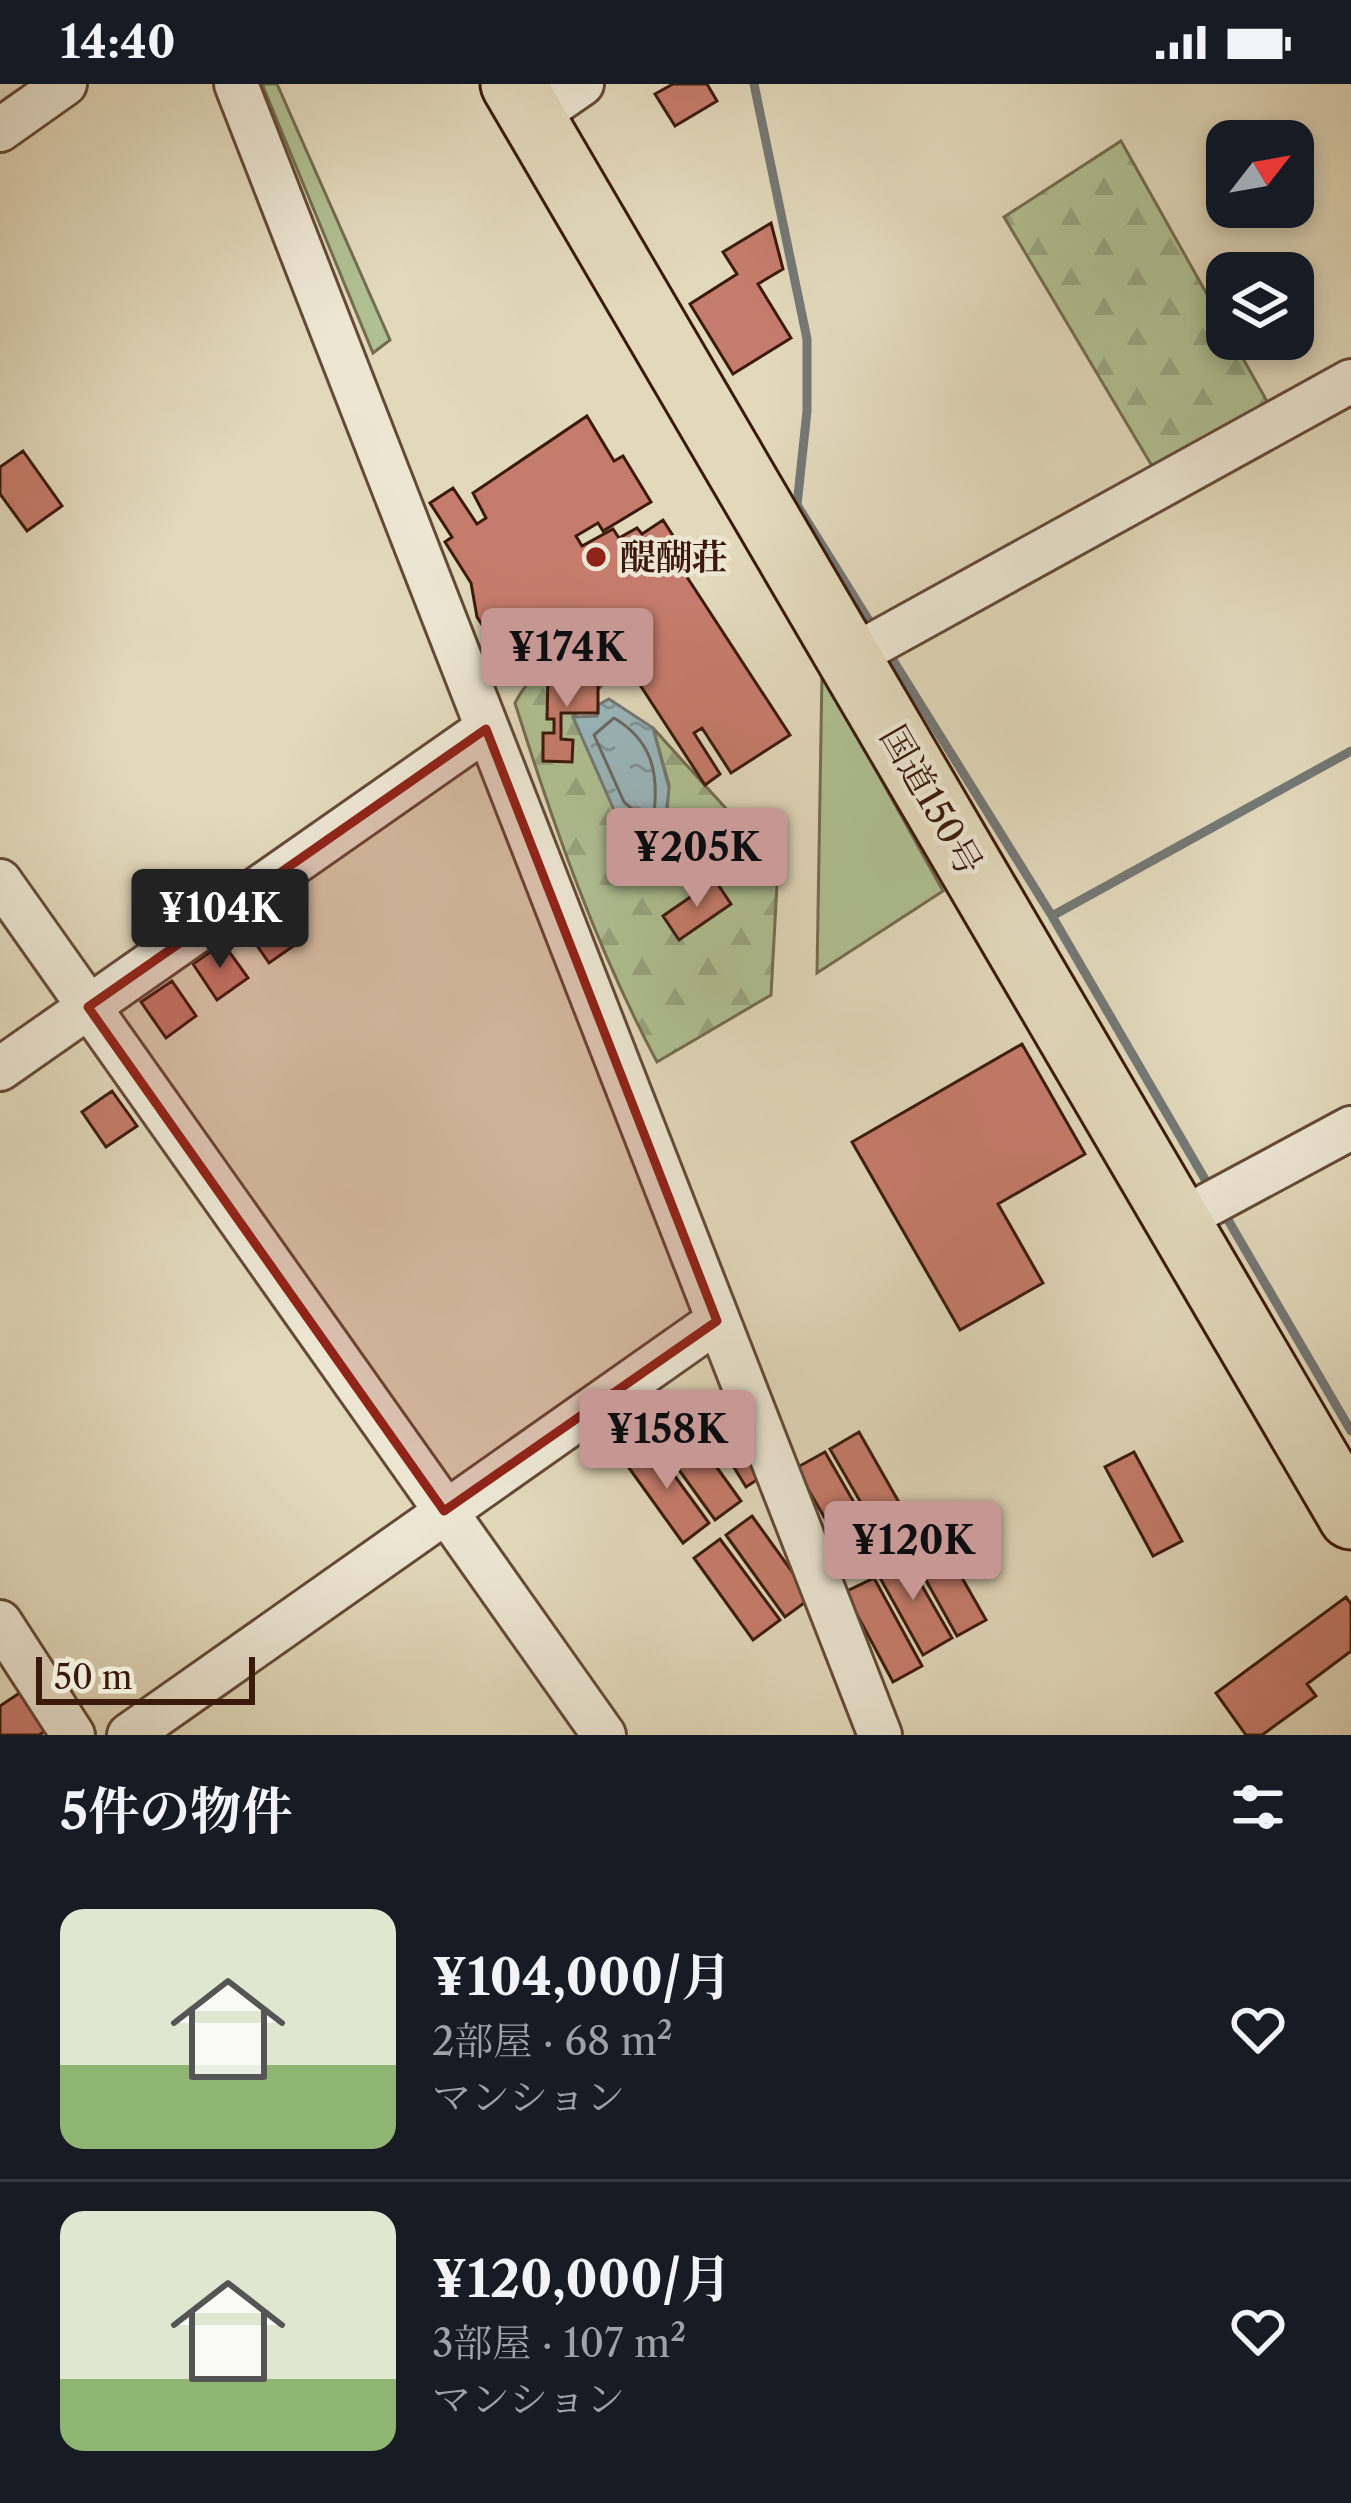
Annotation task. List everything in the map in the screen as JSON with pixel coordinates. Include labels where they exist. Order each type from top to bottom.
[{"type":"highway","name":"国道150号","points":[[542,95],[849,658],[1351,1517]]},
{"type":"street","points":[[0,130],[65,84]]},
{"type":"street","points":[[236,84],[880,1735]]},
{"type":"street","points":[[849,658],[1351,381]]},
{"type":"street","points":[[0,1069],[486,729]]},
{"type":"street","points":[[0,880],[604,1735]]},
{"type":"street","points":[[1178,1221],[1351,1128]]},
{"type":"street","points":[[129,1735],[717,1321]]},
{"type":"street","points":[[0,1622],[73,1735]]},
{"type":"highlighted area","points":[[486,729],[717,1321],[444,1511],[88,1007]]},
{"type":"green space","points":[[262,84],[277,84],[390,340],[373,353]]},
{"type":"green space","points":[[1121,141],[1206,293],[1206,360],[1244,360],[1273,412],[1158,476],[1004,217]]},
{"type":"green space","points":[[592,659],[602,685],[573,717],[624,821],[639,836],[666,825],[669,785],[653,728],[778,866],[771,995],[657,1062],[578,886],[515,703],[537,674],[566,662]]},
{"type":"green space","points":[[822,673],[943,891],[817,973]]},
{"type":"water","points":[[609,699],[653,728],[669,788],[665,824],[639,836],[614,810],[573,717],[597,716],[598,705]]},
{"type":"building","points":[[673,84],[707,84],[717,101],[675,126],[655,94]]},
{"type":"building","points":[[771,223],[783,269],[758,284],[791,338],[733,374],[690,304],[737,274],[723,252]]},
{"type":"building","points":[[587,416],[614,461],[623,456],[651,502],[603,531],[598,523],[576,536],[582,546],[613,529],[619,538],[637,528],[642,534],[663,520],[679,545],[670,551],[790,735],[731,773],[702,728],[694,733],[720,774],[705,785],[594,614],[510,668],[477,617],[471,583],[445,542],[452,537],[430,503],[453,488],[477,524],[486,518],[473,493]]},
{"type":"building","points":[[23,451],[62,506],[27,531],[0,494],[0,467]]},
{"type":"building","points":[[548,675],[598,675],[598,713],[561,713],[561,739],[573,740],[572,762],[543,761],[543,733],[554,733],[554,719],[547,719]]},
{"type":"building","points":[[715,880],[731,904],[679,940],[663,916]]},
{"type":"building","points":[[275,907],[299,942],[269,963],[245,928]]},
{"type":"building","points":[[223,943],[248,978],[217,1000],[193,964]]},
{"type":"building","points":[[172,981],[196,1016],[166,1038],[141,1002]]},
{"type":"building","points":[[1022,1044],[1085,1154],[998,1204],[1043,1283],[960,1330],[852,1142]]},
{"type":"building","points":[[112,1091],[137,1126],[106,1147],[82,1112]]},
{"type":"building","points":[[725,1408],[766,1474],[746,1487],[705,1420]]},
{"type":"building","points":[[682,1419],[741,1501],[715,1520],[656,1438]]},
{"type":"building","points":[[859,1432],[909,1520],[880,1536],[830,1449]]},
{"type":"building","points":[[650,1442],[709,1523],[683,1543],[624,1461]]},
{"type":"building","points":[[825,1452],[875,1539],[846,1555],[796,1468]]},
{"type":"building","points":[[1134,1452],[1182,1541],[1153,1556],[1105,1467]]},
{"type":"building","points":[[752,1516],[811,1598],[785,1617],[726,1535]]},
{"type":"building","points":[[936,1532],[986,1620],[957,1636],[908,1548]]},
{"type":"building","points":[[720,1539],[780,1620],[753,1640],[694,1558]]},
{"type":"building","points":[[902,1551],[952,1638],[923,1655],[874,1567]]},
{"type":"building","points":[[874,1578],[922,1666],[893,1682],[845,1592]]},
{"type":"building","points":[[1346,1597],[1351,1604],[1351,1651],[1307,1684],[1316,1696],[1262,1735],[1246,1735],[1216,1693]]},
{"type":"building","points":[[21,1692],[47,1730],[39,1735],[0,1735],[0,1706]]},
{"type":"waterway","points":[[754,84],[807,339],[807,411],[797,505],[876,632]]},
{"type":"waterway","points":[[888,652],[1052,916],[1210,1188]]},
{"type":"waterway","points":[[1052,916],[1351,751]]},
{"type":"waterway","points":[[1221,1208],[1351,1431]]},
{"type":"place","name":"醍醐荘","points":[[596,557]]}]
